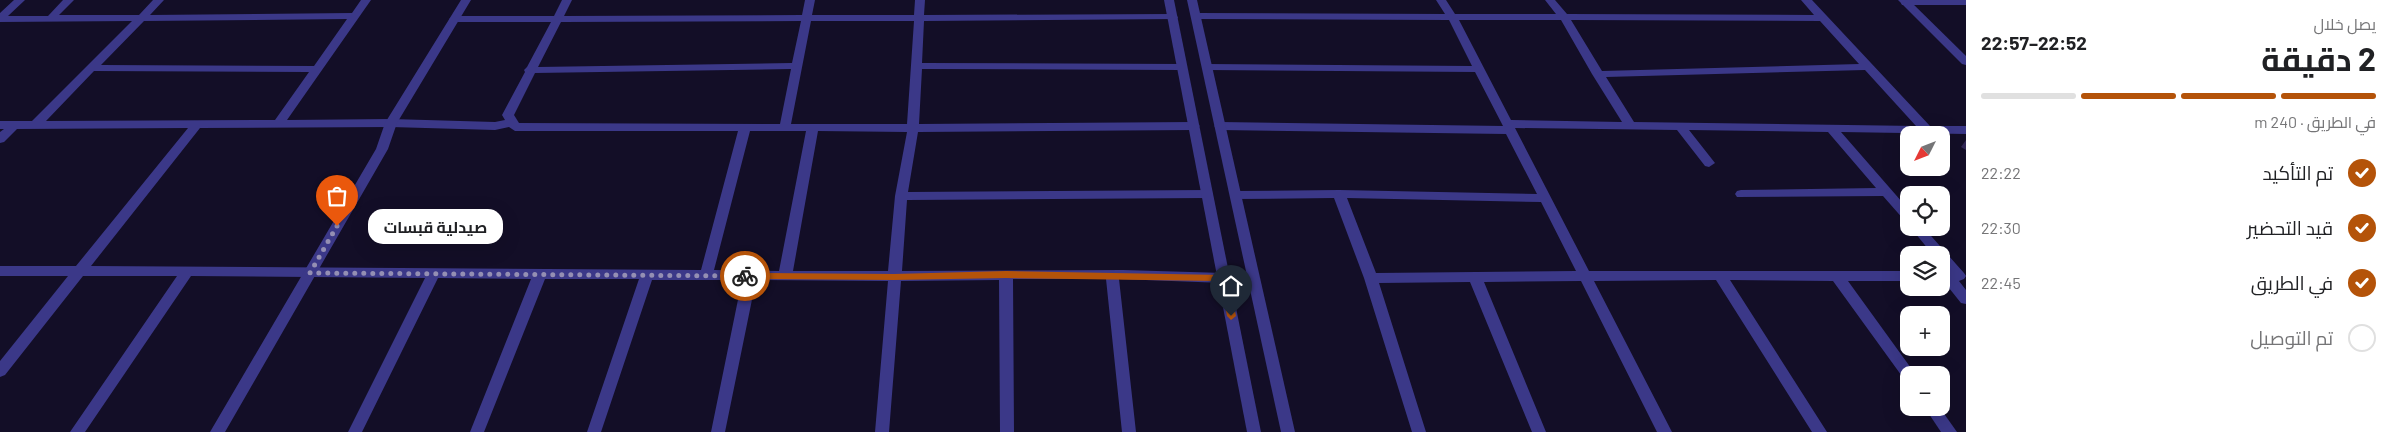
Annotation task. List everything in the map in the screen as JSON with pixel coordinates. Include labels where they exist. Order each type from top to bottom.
[{"type":"street","points":[[0,19],[20,0]]},
{"type":"street","points":[[50,19],[69,0]]},
{"type":"street","points":[[35,125],[159,0]]},
{"type":"street","points":[[278,124],[366,0]]},
{"type":"street","points":[[217,432],[382,149],[391,123],[466,0]]},
{"type":"street","points":[[567,0],[529,70],[508,115],[515,126],[912,128],[1194,126]]},
{"type":"street","points":[[785,126],[810,0]]},
{"type":"street","points":[[882,432],[901,196],[912,128],[920,0]]},
{"type":"street","points":[[1169,0],[1254,432]]},
{"type":"street","points":[[1192,0],[1288,432]]},
{"type":"street","points":[[1441,0],[1453,18],[1665,432]]},
{"type":"street","points":[[1550,0],[1564,17],[1597,74],[1630,125]]},
{"type":"street","points":[[1806,0],[1923,126]]},
{"type":"street","points":[[1904,2],[1966,2]]},
{"type":"street","points":[[1904,2],[1966,62]]},
{"type":"street","points":[[0,19],[355,16]]},
{"type":"street","points":[[1196,16],[1823,18]]},
{"type":"street","points":[[454,19],[1172,17]]},
{"type":"street","points":[[529,70],[797,66]]},
{"type":"street","points":[[916,66],[1182,66]]},
{"type":"street","points":[[1207,67],[1479,69]]},
{"type":"street","points":[[1597,74],[1868,67]]},
{"type":"street","points":[[90,68],[318,69]]},
{"type":"street","points":[[0,125],[391,123],[496,126],[512,123]]},
{"type":"street","points":[[0,371],[197,124]]},
{"type":"street","points":[[0,139],[14,125]]},
{"type":"street","points":[[1220,126],[1508,127],[1630,125],[1900,129]]},
{"type":"street","points":[[706,276],[745,126]]},
{"type":"street","points":[[1680,126],[1709,163]]},
{"type":"street","points":[[785,276],[813,127]]},
{"type":"street","points":[[1831,128],[1900,208]]},
{"type":"street","points":[[1950,130],[1966,130]]},
{"type":"street","points":[[1741,194],[1886,192]]},
{"type":"street","points":[[901,196],[1207,194]]},
{"type":"street","points":[[1236,195],[1339,194],[1545,198]]},
{"type":"street","points":[[1339,194],[1371,278],[1419,432]]},
{"type":"street","points":[[1924,236],[1933,246]]},
{"type":"street","points":[[0,271],[539,276],[894,277],[1006,274],[1224,278]]},
{"type":"street","points":[[77,432],[187,272]]},
{"type":"street","points":[[355,432],[433,274]]},
{"type":"street","points":[[1006,274],[1007,432]]},
{"type":"street","points":[[594,432],[647,275]]},
{"type":"street","points":[[1371,278],[1720,275],[1900,276]]},
{"type":"street","points":[[1720,275],[1820,432]]},
{"type":"street","points":[[477,432],[539,276]]},
{"type":"street","points":[[718,432],[750,276]]},
{"type":"street","points":[[1112,276],[1129,432]]},
{"type":"street","points":[[1953,276],[1966,299]]},
{"type":"street","points":[[1475,277],[1539,432]]},
{"type":"street","points":[[1838,277],[1902,366]]},
{"type":"street","points":[[1938,416],[1950,432]]},
{"type":"way so far","points":[[337,226],[310,273],[745,276]]},
{"type":"place","name":"صيدلية قبسات","points":[[337,226]]},
{"type":"route","points":[[745,276],[894,277],[1006,274],[1224,278],[1231,316]]}]
